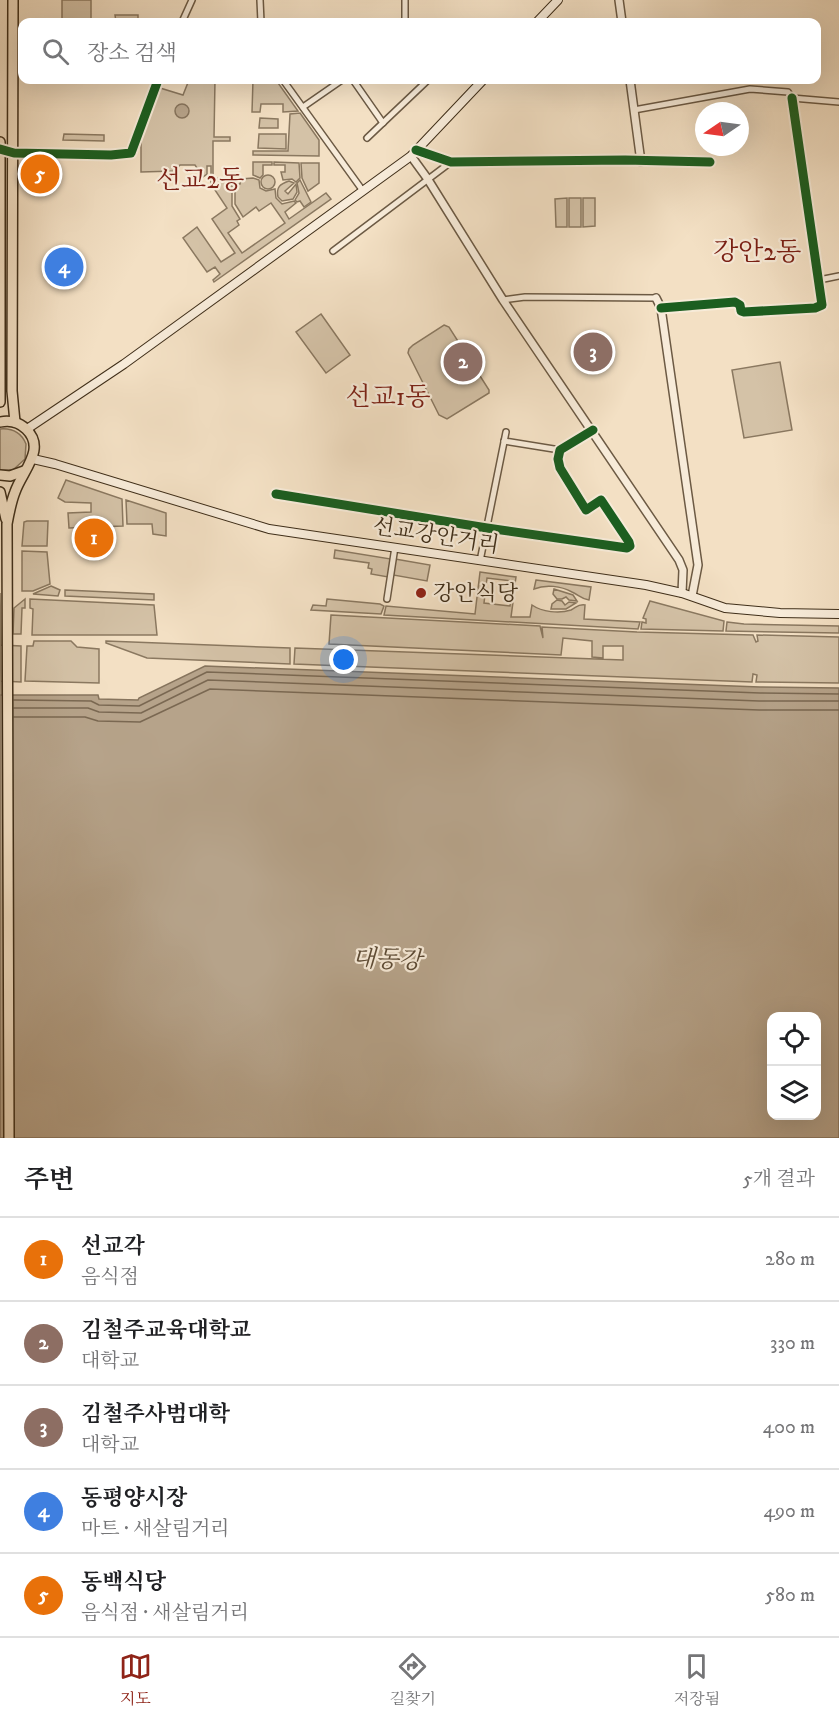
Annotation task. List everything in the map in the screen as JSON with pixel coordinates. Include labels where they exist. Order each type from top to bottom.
[{"type":"main road","points":[[13,0],[12,391],[15,422]]},
{"type":"main road","points":[[541,18],[558,0]]},
{"type":"main road","points":[[27,429],[123,364],[413,153],[479,84]]},
{"type":"main road","points":[[0,142],[0,402]]},
{"type":"main road","points":[[0,422],[15,422],[27,429],[34,443],[33,459],[24,471],[15,491],[7,524]]},
{"type":"main road","name":"선교강안거리","points":[[33,459],[269,529],[646,585],[682,593],[725,608],[780,613],[839,614]]},
{"type":"main road","points":[[0,475],[10,476],[24,471]]},
{"type":"main road","points":[[0,492],[7,524],[9,1138]]},
{"type":"street","points":[[184,18],[192,0]]},
{"type":"street","points":[[260,0],[261,18]]},
{"type":"street","points":[[405,0],[405,18]]},
{"type":"street","points":[[619,0],[621,18]]},
{"type":"street","points":[[0,149],[14,153],[111,155],[131,153],[157,84]]},
{"type":"street","points":[[286,84],[363,191]]},
{"type":"street","points":[[303,108],[336,84]]},
{"type":"street","points":[[356,84],[383,123]]},
{"type":"street","points":[[367,138],[425,84]]},
{"type":"street","points":[[631,84],[641,162]]},
{"type":"street","points":[[634,110],[750,89],[788,92],[792,98],[822,304],[815,308],[744,312],[741,312],[740,305],[735,302],[662,308]]},
{"type":"street","points":[[792,98],[839,102]]},
{"type":"street","points":[[413,153],[451,162],[625,160],[711,162]]},
{"type":"street","points":[[413,153],[503,300],[679,560],[683,570],[682,593]]},
{"type":"street","points":[[333,251],[451,162]]},
{"type":"street","points":[[819,279],[839,276]]},
{"type":"street","points":[[503,300],[525,297],[656,298],[662,308],[698,565],[692,596]]},
{"type":"street","points":[[504,441],[560,450],[593,430]]},
{"type":"street","points":[[480,561],[506,432]]},
{"type":"street","points":[[276,494],[487,528],[627,548],[630,546],[630,542],[601,500],[586,510],[560,468],[558,459],[560,450]]},
{"type":"street","points":[[387,599],[394,547]]},
{"type":"shaded area","points":[[62,0],[91,0],[91,18],[62,18]]},
{"type":"shaded area","points":[[115,15],[138,15],[138,18],[115,18]]},
{"type":"shaded area","points":[[187,84],[215,84],[214,137],[230,137],[230,141],[213,141],[213,178],[227,179],[227,184],[232,184],[232,206],[240,219],[237,221],[239,225],[228,233],[242,253],[285,223],[271,203],[259,211],[256,207],[243,217],[235,204],[235,184],[240,184],[241,179],[259,180],[260,188],[266,191],[275,189],[276,198],[282,204],[294,201],[296,203],[285,212],[289,219],[326,193],[331,199],[214,282],[213,280],[220,274],[215,267],[207,272],[183,238],[197,227],[221,262],[235,253],[212,219],[227,208],[211,184],[211,166],[207,166],[207,174],[203,177],[195,165],[180,165],[175,171],[141,172],[141,138],[160,88],[183,95]]},
{"type":"shaded area","points":[[253,84],[279,84],[298,111],[283,112],[283,104],[261,104],[260,112],[252,112]]},
{"type":"shaded area","points":[[300,113],[319,140],[319,156],[253,155],[253,151],[288,151],[290,114]]},
{"type":"shaded area","points":[[260,118],[278,119],[278,128],[259,128]]},
{"type":"shaded area","points":[[64,134],[104,135],[104,141],[63,140]]},
{"type":"shaded area","points":[[259,134],[286,134],[286,149],[258,148]]},
{"type":"shaded area","points":[[253,162],[272,162],[272,165],[263,165],[263,175],[260,178],[253,175]]},
{"type":"shaded area","points":[[274,162],[299,163],[300,178],[296,182],[292,179],[283,180],[281,172],[285,172],[285,165],[274,165]]},
{"type":"shaded area","points":[[301,163],[319,163],[319,183],[308,191],[302,178]]},
{"type":"shaded area","points":[[265,175],[271,175],[275,182],[271,189],[265,189],[261,185],[261,179]]},
{"type":"shaded area","points":[[300,180],[311,202],[304,207],[300,201],[295,200],[299,193],[297,183]]},
{"type":"shaded area","points":[[289,181],[294,183],[285,191],[288,194],[296,184],[297,192],[293,199],[282,201],[278,197],[278,188]]},
{"type":"shaded area","points":[[567,198],[567,227],[556,227],[555,199]]},
{"type":"shaded area","points":[[569,198],[581,198],[581,227],[569,227]]},
{"type":"shaded area","points":[[583,198],[595,198],[595,226],[583,227]]},
{"type":"shaded area","points":[[321,314],[350,355],[326,373],[296,332]]},
{"type":"shaded area","points":[[444,325],[449,327],[489,390],[489,393],[447,419],[439,415],[408,353],[413,345]]},
{"type":"shaded area","points":[[780,362],[792,430],[744,438],[732,370]]},
{"type":"shaded area","points":[[0,429],[16,432],[22,436],[26,444],[25,459],[13,470],[0,470]]},
{"type":"shaded area","points":[[66,480],[122,499],[123,526],[69,528],[68,513],[91,512],[91,503],[65,502],[58,498]]},
{"type":"shaded area","points":[[126,500],[166,513],[166,536],[153,534],[152,524],[127,524]]},
{"type":"shaded area","points":[[48,521],[47,546],[22,546],[24,522]]},
{"type":"shaded area","points":[[335,550],[391,559],[388,577],[371,574],[372,569],[368,568],[369,563],[334,558]]},
{"type":"shaded area","points":[[22,551],[47,552],[50,584],[33,591],[22,591]]},
{"type":"shaded area","points":[[395,559],[430,565],[427,581],[393,575]]},
{"type":"shaded area","points":[[480,572],[516,577],[514,591],[512,581],[487,578],[484,603],[510,606],[511,595],[514,595],[511,617],[530,617],[532,605],[546,611],[556,612],[585,605],[584,619],[640,622],[638,629],[384,615],[386,606],[475,614]]},
{"type":"shaded area","points":[[536,580],[591,587],[589,600],[558,587],[548,586],[534,589]]},
{"type":"shaded area","points":[[51,586],[60,590],[58,596],[33,594]]},
{"type":"shaded area","points":[[554,589],[573,595],[577,601],[566,597],[557,599],[553,594]]},
{"type":"shaded area","points":[[65,590],[154,594],[154,600],[65,596]]},
{"type":"shaded area","points":[[0,593],[1,645],[21,646],[21,682],[1,681],[1,695]]},
{"type":"shaded area","points":[[25,599],[25,608],[22,608],[21,634],[13,634],[14,608]]},
{"type":"shaded area","points":[[30,599],[154,605],[157,635],[32,635],[33,609],[30,608]]},
{"type":"shaded area","points":[[327,599],[384,606],[381,614],[311,610],[313,605],[326,606]]},
{"type":"shaded area","points":[[557,600],[562,601],[565,605],[569,602],[576,603],[566,609],[551,609],[552,604]]},
{"type":"shaded area","points":[[650,601],[724,621],[723,631],[641,629],[642,622],[646,623],[646,619],[643,618]]},
{"type":"shaded area","points":[[331,615],[540,626],[543,638],[542,627],[753,635],[756,642],[758,641],[757,635],[839,637],[839,683],[756,682],[757,675],[753,674],[752,682],[294,664],[295,648],[623,660],[623,646],[603,646],[603,658],[592,657],[592,641],[563,638],[561,655],[329,644]]},
{"type":"shaded area","points":[[727,622],[839,626],[839,633],[726,631]]},
{"type":"shaded area","points":[[34,641],[71,641],[77,647],[99,649],[99,683],[25,681],[27,646],[33,646]]},
{"type":"shaded area","points":[[106,641],[290,648],[290,664],[147,658],[106,643]]},
{"type":"water","points":[[179,104],[185,104],[189,111],[185,118],[179,118],[175,114],[175,108]]},
{"type":"water","name":"대동강","points":[[205,666],[839,688],[839,1138],[0,1138],[0,695],[98,695],[99,699],[138,700]]},
{"type":"cycle path","points":[[0,149],[14,153],[111,155],[131,153],[157,84]]},
{"type":"cycle path","points":[[661,308],[735,302],[744,312],[815,308],[822,305],[792,98]]},
{"type":"cycle path","points":[[416,150],[451,162],[625,160],[710,162]]},
{"type":"cycle path","points":[[276,494],[627,548],[630,546],[629,542],[601,500],[586,510],[560,468],[558,459],[560,450],[593,430]]},
{"type":"place","name":"동백식당","points":[[40,174]]},
{"type":"place","name":"동평양시장","points":[[64,267]]},
{"type":"place","name":"김철주사범대학","points":[[593,352]]},
{"type":"place","name":"김철주교육대학교","points":[[463,362]]},
{"type":"place","name":"선교각","points":[[94,538]]},
{"type":"place","name":"강안식당","points":[[421,593]]},
{"type":"district","name":"선교2동","points":[[200,180]]},
{"type":"district","name":"강안2동","points":[[757,252]]},
{"type":"district","name":"선교1동","points":[[388,397]]}]
